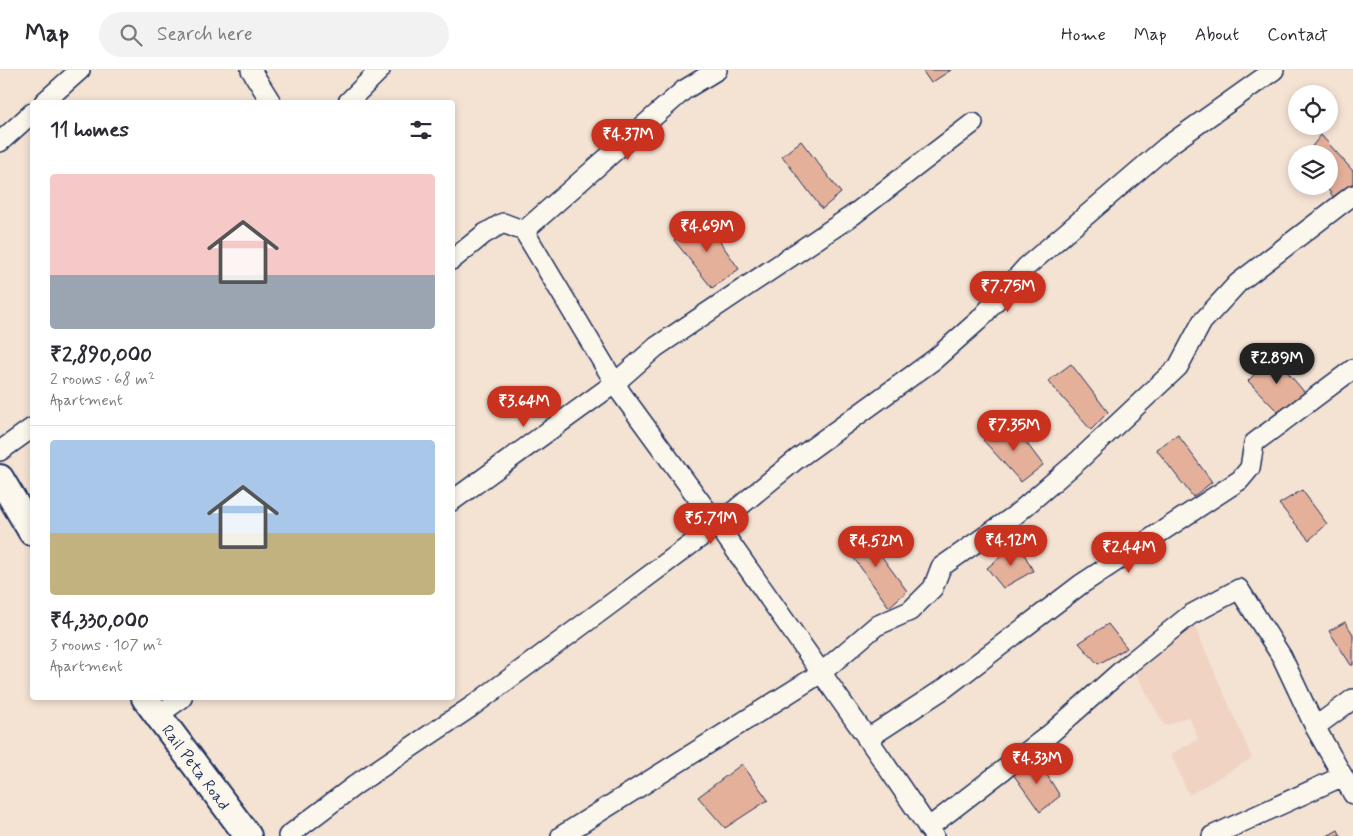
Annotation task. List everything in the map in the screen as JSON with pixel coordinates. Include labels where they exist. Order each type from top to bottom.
[{"type":"street","points":[[46,100],[80,70]]},
{"type":"street","points":[[251,70],[271,100]]},
{"type":"street","points":[[350,100],[380,70]]},
{"type":"street","points":[[524,232],[684,90],[717,70]]},
{"type":"street","points":[[288,836],[358,783],[471,706],[717,525],[797,459],[935,359],[979,320],[1026,267],[1166,147],[1274,70]]},
{"type":"street","points":[[0,142],[30,115]]},
{"type":"street","points":[[455,499],[615,383],[656,347],[853,215],[973,122]]},
{"type":"street","points":[[561,836],[821,673],[876,626],[910,611],[933,588],[941,567],[1014,516],[1079,460],[1178,367],[1202,322],[1238,283],[1353,195]]},
{"type":"street","points":[[455,258],[484,234],[503,223],[524,232],[615,383],[717,525],[931,832],[1050,734],[1130,663],[1190,615],[1239,589],[1282,657],[1315,727],[1353,794]]},
{"type":"street","points":[[867,739],[945,688],[1080,585],[1240,480],[1250,468],[1254,443],[1353,369]]},
{"type":"street","points":[[0,451],[30,429]]},
{"type":"street","points":[[0,478],[30,529]]},
{"type":"street","points":[[1315,727],[1353,699]]},
{"type":"street","points":[[152,706],[174,700]]},
{"type":"street","name":"Rail Peta Road","points":[[152,706],[248,836]]},
{"type":"street","points":[[1212,836],[1342,776]]},
{"type":"shaded area","points":[[1195,627],[1252,758],[1189,795],[1171,754],[1198,739],[1189,716],[1165,726],[1130,663],[1166,636]]},
{"type":"building","points":[[922,70],[951,70],[931,83]]},
{"type":"building","points":[[1321,135],[1330,145],[1313,145]]},
{"type":"building","points":[[801,141],[841,193],[822,209],[782,156]]},
{"type":"building","points":[[1338,154],[1353,171],[1353,183],[1338,194]]},
{"type":"building","points":[[702,216],[739,269],[712,288],[674,240]]},
{"type":"building","points":[[1273,355],[1306,394],[1279,413],[1248,381]]},
{"type":"building","points":[[1071,364],[1108,412],[1091,430],[1048,381]]},
{"type":"building","points":[[1011,422],[1043,465],[1021,482],[983,440]]},
{"type":"building","points":[[1178,435],[1212,482],[1193,497],[1156,449]]},
{"type":"building","points":[[1302,490],[1327,524],[1309,540],[1279,504]]},
{"type":"building","points":[[863,531],[907,591],[889,607],[843,543]]},
{"type":"building","points":[[1018,542],[1033,571],[1003,588],[987,568]]},
{"type":"building","points":[[1345,622],[1353,634],[1353,665],[1351,665],[1329,631]]},
{"type":"building","points":[[1108,624],[1127,648],[1098,664],[1079,643]]},
{"type":"building","points":[[1037,759],[1060,796],[1040,812],[1013,774]]},
{"type":"building","points":[[742,764],[768,800],[725,828],[698,797]]},
{"type":"building","points":[[1338,830],[1341,836],[1327,836]]}]
